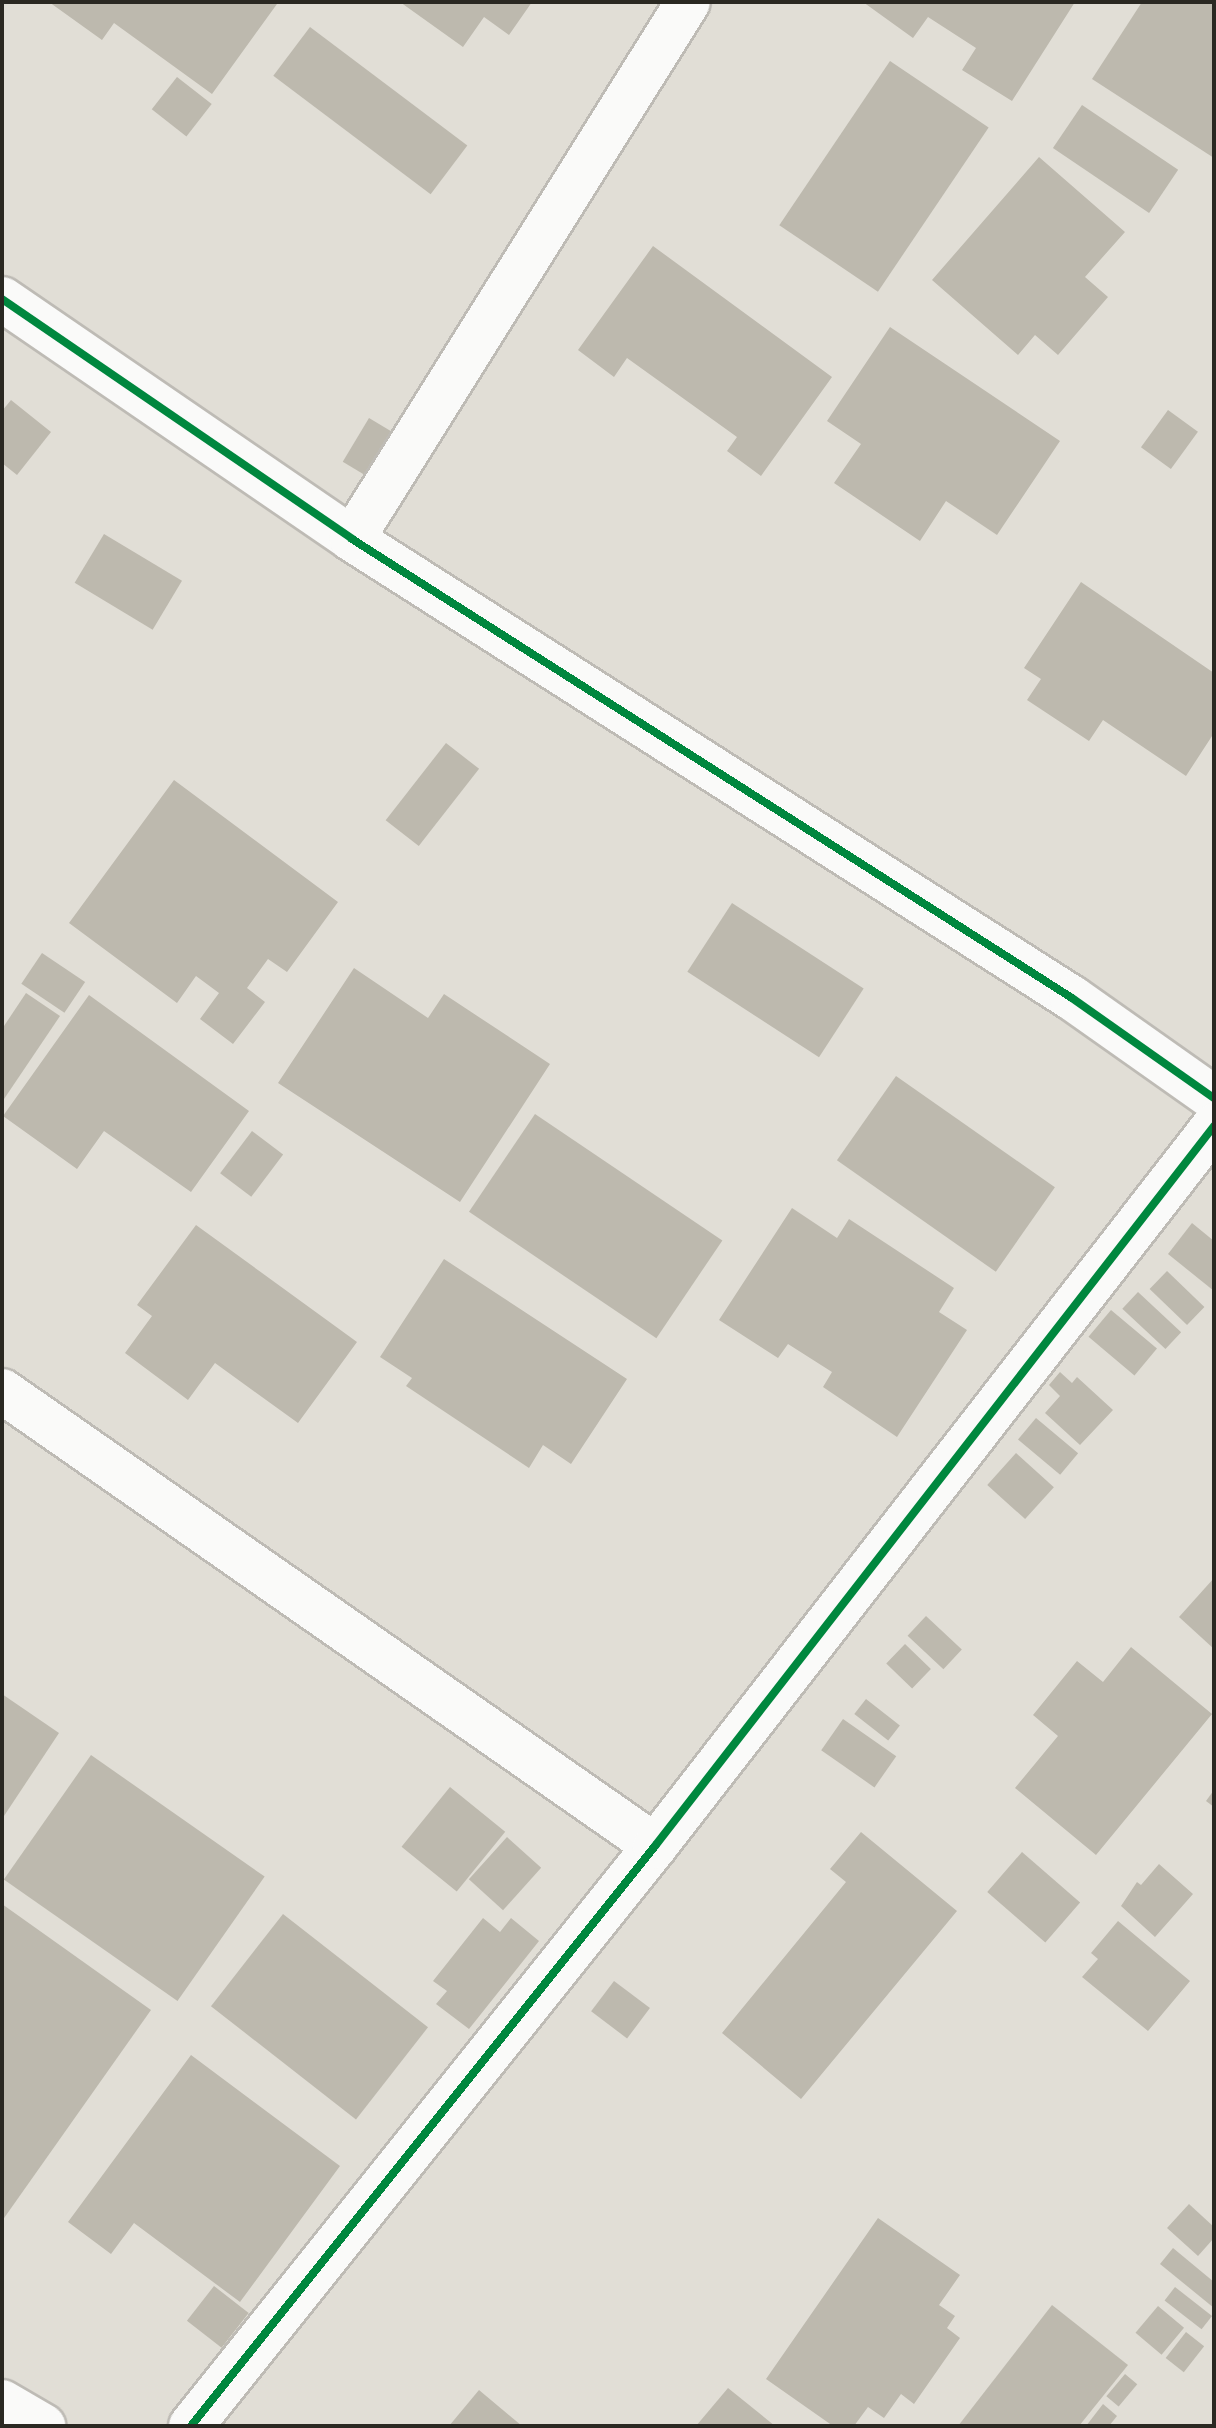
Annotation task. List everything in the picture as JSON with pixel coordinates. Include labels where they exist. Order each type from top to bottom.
[{"type":"street","points":[[352,539],[688,2]]},
{"type":"street","points":[[2,299],[352,539],[1072,998],[1214,1098]]},
{"type":"street","points":[[191,2426],[655,1846],[1214,1126]]},
{"type":"street","points":[[2,1391],[655,1846]]},
{"type":"street","points":[[2,2402],[43,2426]]},
{"type":"building","points":[[49,2],[277,4],[212,94],[114,23],[102,40]]},
{"type":"building","points":[[400,2],[532,2],[509,35],[484,17],[463,47]]},
{"type":"building","points":[[863,2],[1075,2],[1012,101],[962,70],[976,48],[928,17],[913,38]]},
{"type":"building","points":[[1142,2],[1214,2],[1214,158],[1092,79]]},
{"type":"building","points":[[310,27],[467,146],[431,194],[273,76]]},
{"type":"building","points":[[890,61],[989,128],[878,292],[779,225]]},
{"type":"building","points":[[177,77],[212,104],[186,136],[152,109]]},
{"type":"building","points":[[1082,105],[1178,170],[1149,213],[1053,148]]},
{"type":"building","points":[[1039,157],[1125,232],[1085,277],[1108,297],[1058,355],[1035,335],[1018,355],[932,280]]},
{"type":"building","points":[[653,246],[832,377],[761,476],[727,451],[737,437],[627,358],[614,377],[578,350]]},
{"type":"building","points":[[890,327],[1060,441],[997,535],[946,501],[920,541],[834,483],[861,444],[827,421]]},
{"type":"building","points":[[11,400],[51,432],[17,475],[2,463],[2,411]]},
{"type":"building","points":[[1168,410],[1198,432],[1171,469],[1141,447]]},
{"type":"building","points":[[369,418],[399,436],[373,480],[343,462]]},
{"type":"building","points":[[104,534],[182,581],[153,630],[75,583]]},
{"type":"building","points":[[1081,582],[1214,673],[1214,733],[1186,776],[1103,720],[1089,741],[1027,700],[1041,679],[1024,668]]},
{"type":"building","points":[[446,743],[479,769],[419,846],[386,820]]},
{"type":"building","points":[[174,780],[338,902],[287,972],[268,959],[247,988],[265,1002],[233,1044],[200,1019],[219,993],[196,976],[177,1003],[69,923]]},
{"type":"building","points":[[732,903],[864,989],[819,1057],[687,972]]},
{"type":"building","points":[[42,953],[85,982],[64,1013],[21,984]]},
{"type":"building","points":[[354,968],[428,1018],[444,994],[550,1064],[460,1202],[278,1083]]},
{"type":"building","points":[[26,993],[60,1016],[2,1102],[2,1029]]},
{"type":"building","points":[[89,995],[249,1111],[191,1192],[104,1131],[77,1169],[3,1116]]},
{"type":"building","points":[[896,1076],[1055,1187],[996,1272],[837,1160]]},
{"type":"building","points":[[535,1114],[722,1240],[656,1338],[469,1212]]},
{"type":"building","points":[[252,1131],[283,1154],[251,1197],[220,1173]]},
{"type":"building","points":[[792,1208],[837,1238],[849,1219],[954,1288],[939,1312],[967,1330],[897,1437],[823,1387],[832,1372],[788,1344],[778,1358],[719,1320]]},
{"type":"building","points":[[1192,1223],[1214,1241],[1214,1291],[1168,1254]]},
{"type":"building","points":[[196,1225],[357,1342],[298,1423],[215,1363],[188,1400],[125,1353],[152,1316],[137,1305]]},
{"type":"building","points":[[444,1259],[627,1379],[571,1464],[543,1445],[529,1468],[406,1386],[412,1378],[380,1357]]},
{"type":"building","points":[[1167,1271],[1204,1307],[1187,1325],[1150,1289]]},
{"type":"building","points":[[1138,1292],[1181,1332],[1165,1349],[1122,1309]]},
{"type":"building","points":[[1111,1310],[1157,1349],[1134,1375],[1089,1337]]},
{"type":"building","points":[[1060,1372],[1072,1383],[1077,1377],[1113,1410],[1080,1445],[1045,1413],[1060,1396],[1049,1385]]},
{"type":"building","points":[[1036,1418],[1078,1453],[1060,1475],[1018,1439]]},
{"type":"building","points":[[1016,1453],[1054,1487],[1025,1519],[987,1485]]},
{"type":"building","points":[[1214,1578],[1214,1649],[1179,1617]]},
{"type":"building","points":[[926,1616],[962,1649],[943,1669],[908,1636]]},
{"type":"building","points":[[905,1644],[931,1669],[912,1688],[886,1663]]},
{"type":"building","points":[[1131,1647],[1212,1714],[1096,1855],[1015,1788],[1058,1736],[1033,1715],[1077,1661],[1103,1682]]},
{"type":"building","points":[[2,1694],[59,1733],[2,1819]]},
{"type":"building","points":[[866,1699],[900,1725],[888,1740],[854,1714]]},
{"type":"building","points":[[843,1719],[896,1756],[874,1787],[821,1750]]},
{"type":"building","points":[[91,1755],[265,1877],[177,2001],[4,1880]]},
{"type":"building","points":[[450,1787],[505,1832],[457,1892],[402,1847]]},
{"type":"building","points":[[1214,1790],[1214,1807],[1206,1801]]},
{"type":"building","points":[[861,1832],[957,1911],[801,2099],[722,2033],[846,1882],[830,1869]]},
{"type":"building","points":[[507,1837],[541,1868],[503,1910],[469,1879]]},
{"type":"building","points":[[1022,1852],[1080,1903],[1045,1943],[987,1892]]},
{"type":"building","points":[[1159,1864],[1193,1894],[1155,1937],[1121,1906],[1137,1882],[1141,1885]]},
{"type":"building","points":[[2,1904],[151,2010],[2,2221]]},
{"type":"building","points":[[283,1914],[428,2027],[356,2119],[211,2006]]},
{"type":"building","points":[[483,1918],[500,1932],[511,1918],[539,1941],[469,2029],[436,2004],[447,1991],[433,1981]]},
{"type":"building","points":[[1118,1921],[1190,1981],[1148,2031],[1082,1977],[1098,1959],[1091,1953]]},
{"type":"building","points":[[614,1981],[650,2008],[627,2038],[591,2011]]},
{"type":"building","points":[[191,2055],[340,2166],[240,2302],[134,2223],[111,2254],[68,2222]]},
{"type":"building","points":[[1189,2204],[1214,2227],[1214,2238],[1198,2256],[1167,2228]]},
{"type":"building","points":[[878,2218],[960,2275],[939,2305],[955,2316],[947,2328],[960,2338],[914,2404],[901,2394],[884,2418],[868,2407],[854,2426],[833,2426],[766,2379]]},
{"type":"building","points":[[1173,2248],[1214,2282],[1214,2308],[1160,2264]]},
{"type":"building","points":[[214,2286],[249,2313],[222,2348],[187,2321]]},
{"type":"building","points":[[1175,2287],[1212,2316],[1202,2329],[1165,2300]]},
{"type":"building","points":[[1052,2305],[1128,2365],[1079,2426],[958,2426]]},
{"type":"building","points":[[1158,2306],[1184,2328],[1162,2355],[1136,2333]]},
{"type":"building","points":[[1186,2332],[1204,2346],[1184,2372],[1166,2358]]},
{"type":"building","points":[[1125,2374],[1137,2384],[1119,2406],[1106,2396]]},
{"type":"building","points":[[728,2388],[775,2426],[696,2426]]},
{"type":"building","points":[[479,2390],[522,2426],[449,2426]]},
{"type":"building","points":[[1103,2404],[1117,2416],[1109,2426],[1086,2426]]},
{"type":"cycle path","points":[[2,299],[352,539],[1072,998],[1214,1098]]},
{"type":"cycle path","points":[[191,2426],[655,1846],[1214,1126]]}]
